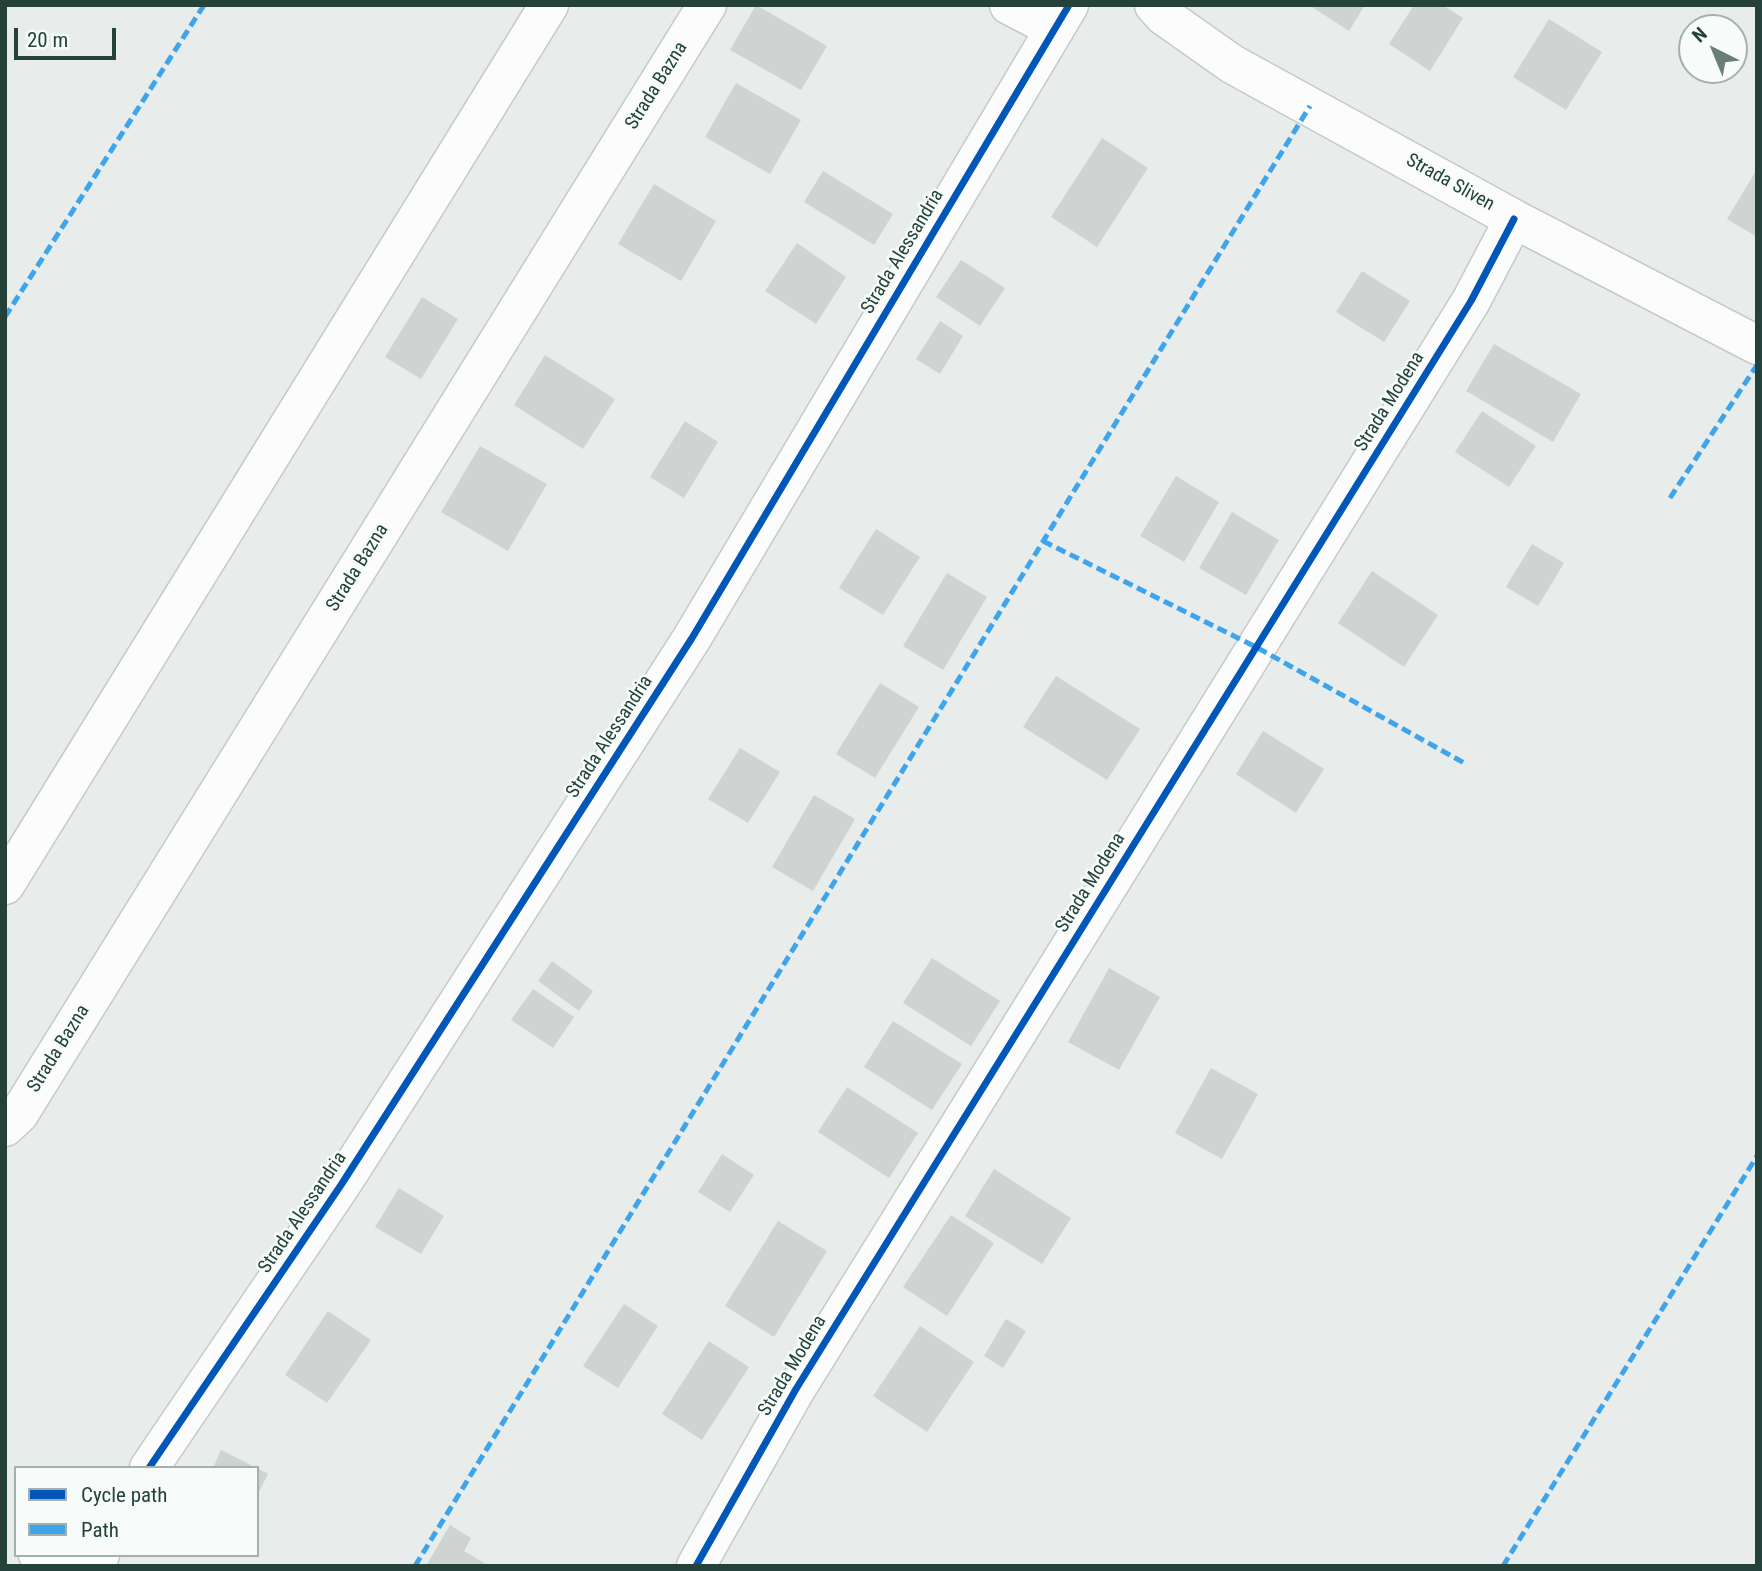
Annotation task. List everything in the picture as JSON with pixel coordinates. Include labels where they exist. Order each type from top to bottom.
[{"type":"street","points":[[5,885],[549,5]]},
{"type":"street","name":"Strada Bazna","points":[[5,1127],[19,1114],[34,1090],[706,5]]},
{"type":"street","points":[[1009,5],[1062,17]]},
{"type":"street","name":"Strada Sliven","points":[[1154,5],[1164,16],[1232,64],[1514,219],[1757,345]]},
{"type":"street","name":"Strada Alessandria","points":[[150,1466],[341,1185],[692,638],[1062,17]]},
{"type":"street","name":"Strada Modena","points":[[696,1566],[796,1390],[1471,301],[1514,219]]},
{"type":"street","points":[[44,1557],[70,1566]]},
{"type":"building","points":[[756,5],[827,46],[801,90],[730,50]]},
{"type":"building","points":[[1309,5],[1365,5],[1349,31]]},
{"type":"building","points":[[1414,5],[1443,5],[1463,18],[1430,71],[1389,44]]},
{"type":"building","points":[[1549,19],[1602,52],[1566,110],[1513,77]]},
{"type":"building","points":[[736,83],[801,120],[770,174],[705,137]]},
{"type":"building","points":[[1102,138],[1148,168],[1097,247],[1051,217]]},
{"type":"building","points":[[1757,169],[1757,237],[1727,219]]},
{"type":"building","points":[[823,171],[893,214],[874,245],[804,202]]},
{"type":"building","points":[[654,184],[716,221],[681,281],[618,244]]},
{"type":"building","points":[[797,243],[846,277],[816,324],[765,291]]},
{"type":"building","points":[[961,260],[1005,288],[980,326],[936,297]]},
{"type":"building","points":[[1362,271],[1410,301],[1384,342],[1336,312]]},
{"type":"building","points":[[422,297],[458,319],[421,379],[385,357]]},
{"type":"building","points":[[940,321],[963,336],[940,374],[916,359]]},
{"type":"building","points":[[1494,344],[1581,394],[1553,442],[1466,391]]},
{"type":"building","points":[[545,355],[615,399],[583,449],[514,405]]},
{"type":"building","points":[[1482,411],[1536,446],[1509,487],[1455,452]]},
{"type":"building","points":[[685,421],[718,442],[684,498],[650,477]]},
{"type":"building","points":[[480,446],[547,484],[508,551],[441,512]]},
{"type":"building","points":[[1176,476],[1219,502],[1184,562],[1140,536]]},
{"type":"building","points":[[1232,512],[1279,540],[1246,595],[1199,568]]},
{"type":"building","points":[[876,529],[920,557],[883,615],[839,588]]},
{"type":"building","points":[[1532,544],[1564,563],[1538,606],[1506,587]]},
{"type":"building","points":[[1372,571],[1438,615],[1404,667],[1338,623]]},
{"type":"building","points":[[947,573],[987,597],[943,670],[903,646]]},
{"type":"building","points":[[1056,676],[1140,729],[1107,780],[1023,727]]},
{"type":"building","points":[[880,683],[919,707],[875,778],[836,754]]},
{"type":"building","points":[[1263,731],[1324,769],[1296,813],[1236,774]]},
{"type":"building","points":[[740,748],[780,772],[748,823],[708,799]]},
{"type":"building","points":[[814,795],[855,819],[813,891],[772,867]]},
{"type":"building","points":[[932,958],[1000,1001],[971,1046],[903,1003]]},
{"type":"building","points":[[552,961],[593,991],[579,1011],[538,981]]},
{"type":"building","points":[[1109,968],[1160,997],[1119,1070],[1068,1042]]},
{"type":"building","points":[[533,989],[574,1017],[553,1048],[511,1020]]},
{"type":"building","points":[[893,1021],[962,1064],[932,1110],[864,1067]]},
{"type":"building","points":[[1211,1068],[1258,1094],[1222,1159],[1175,1133]]},
{"type":"building","points":[[847,1087],[918,1133],[889,1178],[818,1132]]},
{"type":"building","points":[[722,1154],[754,1175],[730,1212],[698,1192]]},
{"type":"building","points":[[994,1169],[1071,1218],[1042,1264],[965,1216]]},
{"type":"building","points":[[399,1188],[444,1216],[421,1254],[375,1227]]},
{"type":"building","points":[[951,1215],[994,1243],[947,1316],[903,1287]]},
{"type":"building","points":[[778,1221],[827,1251],[774,1337],[725,1306]]},
{"type":"building","points":[[624,1304],[658,1326],[618,1388],[583,1366]]},
{"type":"building","points":[[328,1311],[371,1340],[327,1403],[285,1375]]},
{"type":"building","points":[[1006,1319],[1026,1331],[1003,1368],[984,1356]]},
{"type":"building","points":[[920,1326],[974,1362],[927,1432],[873,1396]]},
{"type":"building","points":[[709,1341],[749,1367],[702,1440],[662,1414]]},
{"type":"building","points":[[221,1450],[253,1466],[214,1466]]},
{"type":"building","points":[[259,1469],[268,1474],[259,1492]]},
{"type":"building","points":[[450,1525],[471,1538],[464,1551],[489,1566],[426,1566]]},
{"type":"marked path","points":[[5,317],[204,5]]},
{"type":"marked path","points":[[415,1566],[1310,106]]},
{"type":"marked path","points":[[1670,498],[1757,365]]},
{"type":"marked path","points":[[1043,541],[1256,647],[1466,764]]},
{"type":"marked path","points":[[1503,1566],[1757,1156]]},
{"type":"cycle path","points":[[150,1466],[341,1185],[692,638],[1069,5]]},
{"type":"cycle path","points":[[696,1566],[796,1389],[1471,301],[1514,219]]}]
